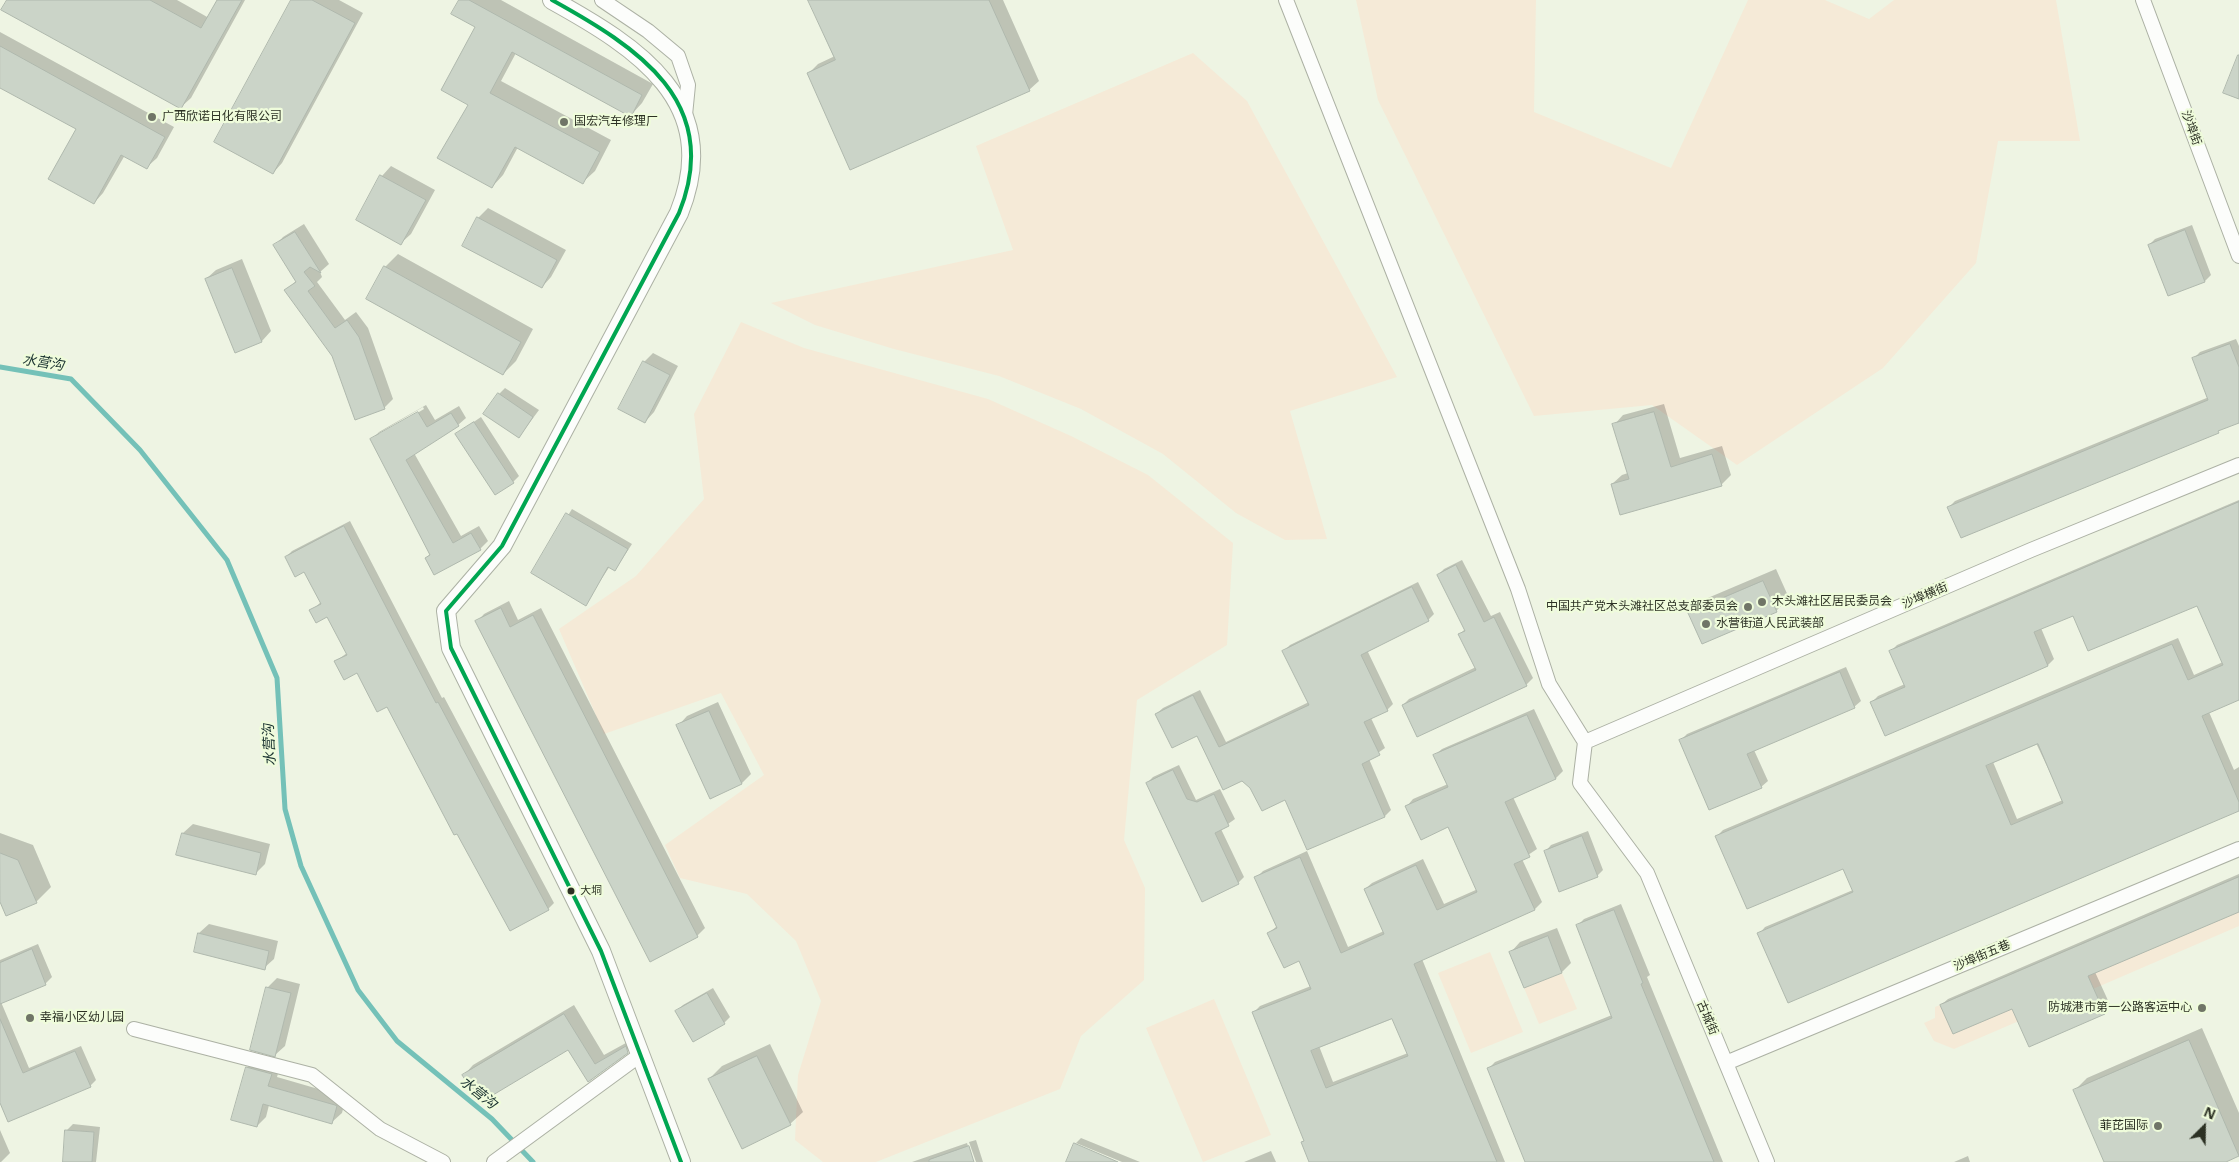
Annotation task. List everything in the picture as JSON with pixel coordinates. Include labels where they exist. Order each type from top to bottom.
[{"type":"street","points":[[552,0],[604,30],[634,52],[656,72],[675,94],[690,130],[692,163],[686,196],[679,212],[502,546],[446,611],[451,648],[601,952],[681,1162]]},
{"type":"street","points":[[602,0],[648,31],[678,56],[688,84],[685,115]]},
{"type":"street","points":[[1286,0],[1515,580],[1550,684],[1585,742]]},
{"type":"street","name":"沙埠街","points":[[2143,0],[2239,256]]},
{"type":"street","name":"沙埠横街","points":[[1585,742],[2031,550],[2239,465]]},
{"type":"street","name":"古城街","points":[[1585,742],[1580,783],[1647,873],[1767,1162]]},
{"type":"street","name":"沙埠街五巷","points":[[1726,1062],[2239,849]]},
{"type":"street","points":[[134,1030],[312,1075],[380,1129],[442,1162]]},
{"type":"street","points":[[494,1162],[539,1127],[640,1055]]},
{"type":"shaded area","points":[[1356,0],[1536,0],[1534,112],[1671,168],[1748,0],[1825,0],[1869,19],[1894,0],[2056,0],[2080,141],[1998,141],[1976,263],[1883,368],[1737,465],[1652,405],[1534,416],[1378,100]]},
{"type":"shaded area","points":[[1193,53],[1247,101],[1397,377],[1290,411],[1327,539],[1285,540],[1236,513],[1163,454],[1081,409],[999,376],[894,349],[815,325],[771,303],[1013,250],[976,146]]},
{"type":"shaded area","points":[[741,322],[804,348],[988,399],[1071,436],[1148,475],[1233,543],[1227,645],[1137,700],[1124,840],[1145,888],[1144,980],[1081,1036],[1060,1089],[876,1162],[823,1162],[795,1140],[798,1075],[821,1001],[796,941],[747,894],[680,878],[665,845],[764,775],[721,693],[604,734],[559,629],[636,576],[704,499],[694,414]]},
{"type":"shaded area","points":[[2239,877],[2239,926],[1954,1049],[1934,1041],[1924,1023],[1935,1018],[1935,1007]]},
{"type":"shaded area","points":[[1490,952],[1523,1032],[1471,1053],[1438,973]]},
{"type":"shaded area","points":[[1562,973],[1577,1009],[1539,1024],[1524,988]]},
{"type":"shaded area","points":[[1214,999],[1271,1135],[1203,1162],[1146,1028]]},
{"type":"building","points":[[7,0],[150,0],[201,28],[217,0],[242,0],[181,109],[1,10]]},
{"type":"building","points":[[291,0],[312,0],[355,23],[273,174],[214,142]]},
{"type":"building","points":[[459,0],[469,0],[642,95],[631,117],[512,52],[490,93],[600,152],[583,184],[515,147],[492,188],[437,158],[468,105],[441,90],[475,27],[451,14]]},
{"type":"building","points":[[808,0],[989,0],[1030,91],[850,170],[807,73],[835,60]]},
{"type":"building","points":[[0,46],[165,137],[147,169],[121,155],[94,204],[48,179],[76,129],[0,88]]},
{"type":"building","points":[[2239,55],[2239,99],[2223,93]]},
{"type":"building","points":[[380,175],[426,200],[401,245],[356,220]]},
{"type":"building","points":[[477,217],[557,260],[542,288],[462,246]]},
{"type":"building","points":[[2185,230],[2205,282],[2168,296],[2148,245]]},
{"type":"building","points":[[295,232],[321,273],[310,267],[304,272],[315,286],[308,291],[335,328],[347,320],[359,337],[385,409],[355,420],[332,356],[284,290],[296,282],[273,245]]},
{"type":"building","points":[[384,266],[521,342],[503,375],[366,299]]},
{"type":"building","points":[[232,268],[262,342],[235,353],[205,279]]},
{"type":"building","points":[[2230,344],[2239,367],[2239,423],[2218,431],[2219,433],[1961,538],[1947,507],[2208,400],[2192,358]]},
{"type":"building","points":[[643,361],[670,375],[645,423],[618,409]]},
{"type":"building","points":[[498,393],[533,417],[519,438],[483,414]]},
{"type":"building","points":[[418,412],[427,427],[451,413],[459,426],[406,460],[453,543],[471,533],[481,550],[434,575],[425,558],[430,555],[370,439]]},
{"type":"building","points":[[1654,412],[1671,467],[1712,454],[1722,486],[1620,515],[1611,484],[1629,479],[1612,424]]},
{"type":"building","points":[[474,422],[514,483],[495,495],[455,434]]},
{"type":"building","points":[[2239,502],[2239,700],[2202,716],[2239,802],[2239,811],[1788,1003],[1757,933],[1853,892],[1843,869],[1747,909],[1715,836],[2172,644],[2188,680],[2223,665],[2197,606],[2088,651],[2073,616],[2034,632],[2048,666],[1885,736],[1870,702],[1905,687],[1889,651]],"holes":[[[2038,744],[2063,803],[2011,825],[1986,766]]]},
{"type":"building","points":[[566,513],[628,549],[615,571],[608,567],[586,606],[531,573]]},
{"type":"building","points":[[344,526],[436,703],[438,702],[549,910],[510,931],[457,834],[454,835],[387,707],[377,712],[357,673],[344,680],[334,661],[347,655],[327,617],[316,623],[309,610],[321,604],[304,572],[295,577],[285,557]]},
{"type":"building","points":[[1456,565],[1484,622],[1494,617],[1527,686],[1417,737],[1402,705],[1476,670],[1458,634],[1465,631],[1437,575]]},
{"type":"building","points":[[1763,581],[1777,612],[1702,644],[1688,613]]},
{"type":"building","points":[[1412,587],[1429,621],[1361,655],[1388,711],[1364,722],[1380,755],[1362,764],[1385,817],[1307,850],[1285,800],[1262,811],[1250,788],[1242,781],[1223,790],[1197,736],[1172,748],[1155,714],[1193,695],[1219,747],[1309,705],[1282,651]]},
{"type":"building","points":[[501,608],[510,627],[533,615],[698,937],[650,962],[475,621]]},
{"type":"building","points":[[1840,672],[1855,708],[1747,754],[1762,788],[1709,810],[1679,740]]},
{"type":"building","points":[[709,711],[742,784],[710,799],[676,725]]},
{"type":"building","points":[[1527,715],[1556,779],[1505,802],[1530,857],[1514,864],[1535,910],[1414,964],[1497,1162],[1309,1162],[1301,1142],[1304,1141],[1252,1012],[1311,989],[1299,961],[1284,968],[1267,933],[1277,928],[1254,877],[1300,857],[1341,953],[1384,934],[1364,889],[1416,865],[1437,910],[1477,892],[1448,827],[1421,840],[1405,806],[1448,787],[1433,755]],"holes":[[[1392,1019],[1408,1056],[1326,1088],[1311,1051]]]},
{"type":"building","points":[[1173,770],[1187,799],[1197,802],[1214,794],[1229,826],[1215,833],[1239,884],[1202,902],[1146,783]]},
{"type":"building","points":[[182,833],[261,853],[256,875],[176,855]]},
{"type":"building","points":[[1582,836],[1598,877],[1559,892],[1544,851]]},
{"type":"building","points":[[0,853],[18,860],[37,903],[6,916],[0,902]]},
{"type":"building","points":[[2239,877],[2239,912],[2088,976],[2105,1014],[2029,1047],[2012,1009],[1953,1034],[1940,1005]]},
{"type":"building","points":[[1614,910],[1643,983],[1641,984],[1714,1162],[1525,1162],[1487,1068],[1612,1018],[1576,925]]},
{"type":"building","points":[[198,933],[269,951],[265,970],[194,952]]},
{"type":"building","points":[[1548,936],[1562,973],[1524,988],[1509,952]]},
{"type":"building","points":[[32,949],[46,985],[0,1004],[0,963]]},
{"type":"building","points":[[266,987],[291,993],[275,1057],[250,1050]]},
{"type":"building","points":[[707,993],[725,1024],[693,1042],[675,1011]]},
{"type":"building","points":[[564,1014],[595,1064],[626,1046],[628,1053],[588,1082],[568,1050],[488,1098],[470,1087],[462,1075]]},
{"type":"building","points":[[0,1019],[23,1073],[75,1051],[91,1087],[8,1122],[0,1103]]},
{"type":"building","name":"菲芘国际","points":[[2189,1040],[2239,1156],[2226,1162],[2104,1162],[2073,1090]]},
{"type":"building","points":[[757,1056],[791,1125],[742,1149],[708,1079]]},
{"type":"building","points":[[246,1067],[272,1074],[268,1086],[337,1106],[332,1124],[263,1104],[257,1127],[231,1120]]},
{"type":"building","points":[[65,1130],[94,1132],[92,1162],[63,1162]]},
{"type":"building","points":[[1074,1143],[1118,1162],[1066,1162]]},
{"type":"building","points":[[969,1146],[974,1162],[929,1162],[929,1160]]},
{"type":"waterway","name":"水营沟","points":[[0,367],[71,379],[140,450],[227,560],[277,678],[285,809],[301,866],[358,990],[397,1041],[492,1119],[533,1162]]},
{"type":"transit line","points":[[552,0],[614,38],[641,59],[664,82],[681,109],[690,140],[690,174],[679,213],[502,546],[446,611],[451,648],[601,951],[681,1162]]},
{"type":"place","name":"广西欣诺日化有限公司","points":[[152,117]]},
{"type":"place","name":"国宏汽车修理厂","points":[[564,122]]},
{"type":"place","name":"木头滩社区居民委员会","points":[[1762,602]]},
{"type":"place","name":"中国共产党木头滩社区总支部委员会","points":[[1748,607]]},
{"type":"place","name":"水营街道人民武装部","points":[[1706,624]]},
{"type":"place","name":"大垌","points":[[571,891]]},
{"type":"place","name":"防城港市第一公路客运中心","points":[[2202,1008]]},
{"type":"place","name":"幸福小区幼儿园","points":[[30,1018]]},
{"type":"place","name":"菲芘国际","points":[[2158,1126]]}]
